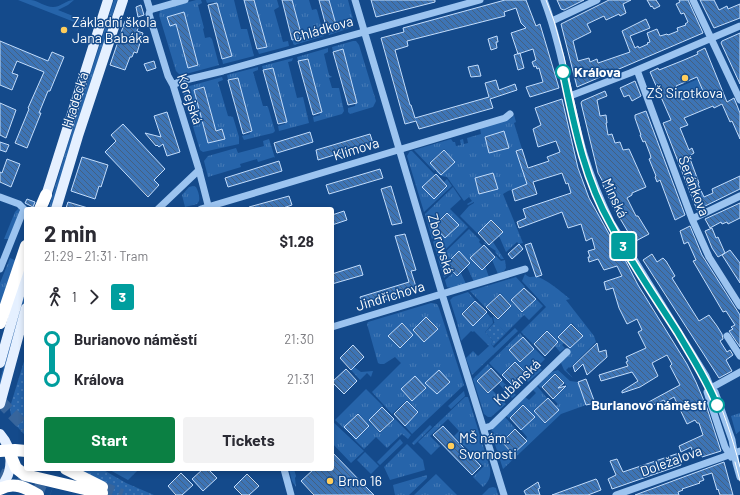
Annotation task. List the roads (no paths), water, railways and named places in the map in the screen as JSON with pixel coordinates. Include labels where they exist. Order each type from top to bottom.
[{"type":"highway","points":[[42,207],[46,195]]},
{"type":"highway","points":[[0,323],[24,252]]},
{"type":"highway","points":[[24,451],[15,450],[5,453],[16,468],[25,475],[102,490],[69,471]]},
{"type":"highway","points":[[0,488],[9,485],[19,485],[38,495]]},
{"type":"main road","name":"Hradecká","points":[[46,195],[108,0]]},
{"type":"main road","name":"Hradecká","points":[[57,207],[78,136],[123,0]]},
{"type":"main road","points":[[0,363],[24,278]]},
{"type":"main road","points":[[0,404],[24,315]]},
{"type":"main road","points":[[0,488],[6,480],[10,470],[1,435]]},
{"type":"street","name":"Korejská","points":[[147,0],[150,10],[149,14],[199,170],[206,207]]},
{"type":"street","points":[[150,10],[185,0]]},
{"type":"street","name":"Zborovská","points":[[355,0],[442,294],[504,495]]},
{"type":"street","name":"Chládkova","points":[[173,85],[181,81],[230,69],[363,31],[480,0]]},
{"type":"street","name":"Minská","points":[[544,0],[552,22],[583,152],[599,197],[614,227],[706,376],[711,388]]},
{"type":"street","points":[[552,22],[597,0]]},
{"type":"street","points":[[693,0],[712,37],[740,100]]},
{"type":"street","points":[[570,96],[740,26]]},
{"type":"street","name":"Šeránkova","points":[[636,70],[692,219],[709,257],[740,306]]},
{"type":"street","name":"Klímova","points":[[209,207],[505,118],[510,114]]},
{"type":"street","points":[[160,207],[199,170]]},
{"type":"street","points":[[692,219],[740,196]]},
{"type":"street","points":[[0,197],[19,204],[24,209],[0,270]]},
{"type":"street","name":"Jindřichova","points":[[334,326],[525,270]]},
{"type":"street","points":[[727,336],[740,356]]},
{"type":"street","name":"Kubánská","points":[[484,428],[491,426],[567,352]]},
{"type":"street","points":[[740,372],[711,388],[715,392],[732,440],[740,477]]},
{"type":"street","name":"Doležalova","points":[[616,495],[735,453]]},
{"type":"street","points":[[285,471],[291,495]]},
{"type":"tunnel","points":[[0,401],[24,426]]},
{"type":"tunnel","points":[[0,474],[50,495]]},
{"type":"tunnel","points":[[102,487],[122,495]]},
{"type":"tram line","points":[[546,0],[554,21],[564,57],[588,163],[600,196],[629,249],[708,377],[726,421],[740,467]]},
{"type":"tram line","name":"3","points":[[563,72],[586,167],[597,197],[610,224],[626,251],[703,374],[717,405]]},
{"type":"tram line","points":[[735,462],[740,481]]},
{"type":"place","name":"Základní škola Jana Babáka","points":[[64,30]]},
{"type":"place","name":"Králova","points":[[563,72]]},
{"type":"place","name":"ZŠ Sirotkova","points":[[685,78]]},
{"type":"place","name":"Burianovo náměstí","points":[[717,405]]},
{"type":"place","name":"MŠ nám. Svornosti","points":[[451,446]]},
{"type":"place","name":"Brno 16","points":[[330,481]]}]
